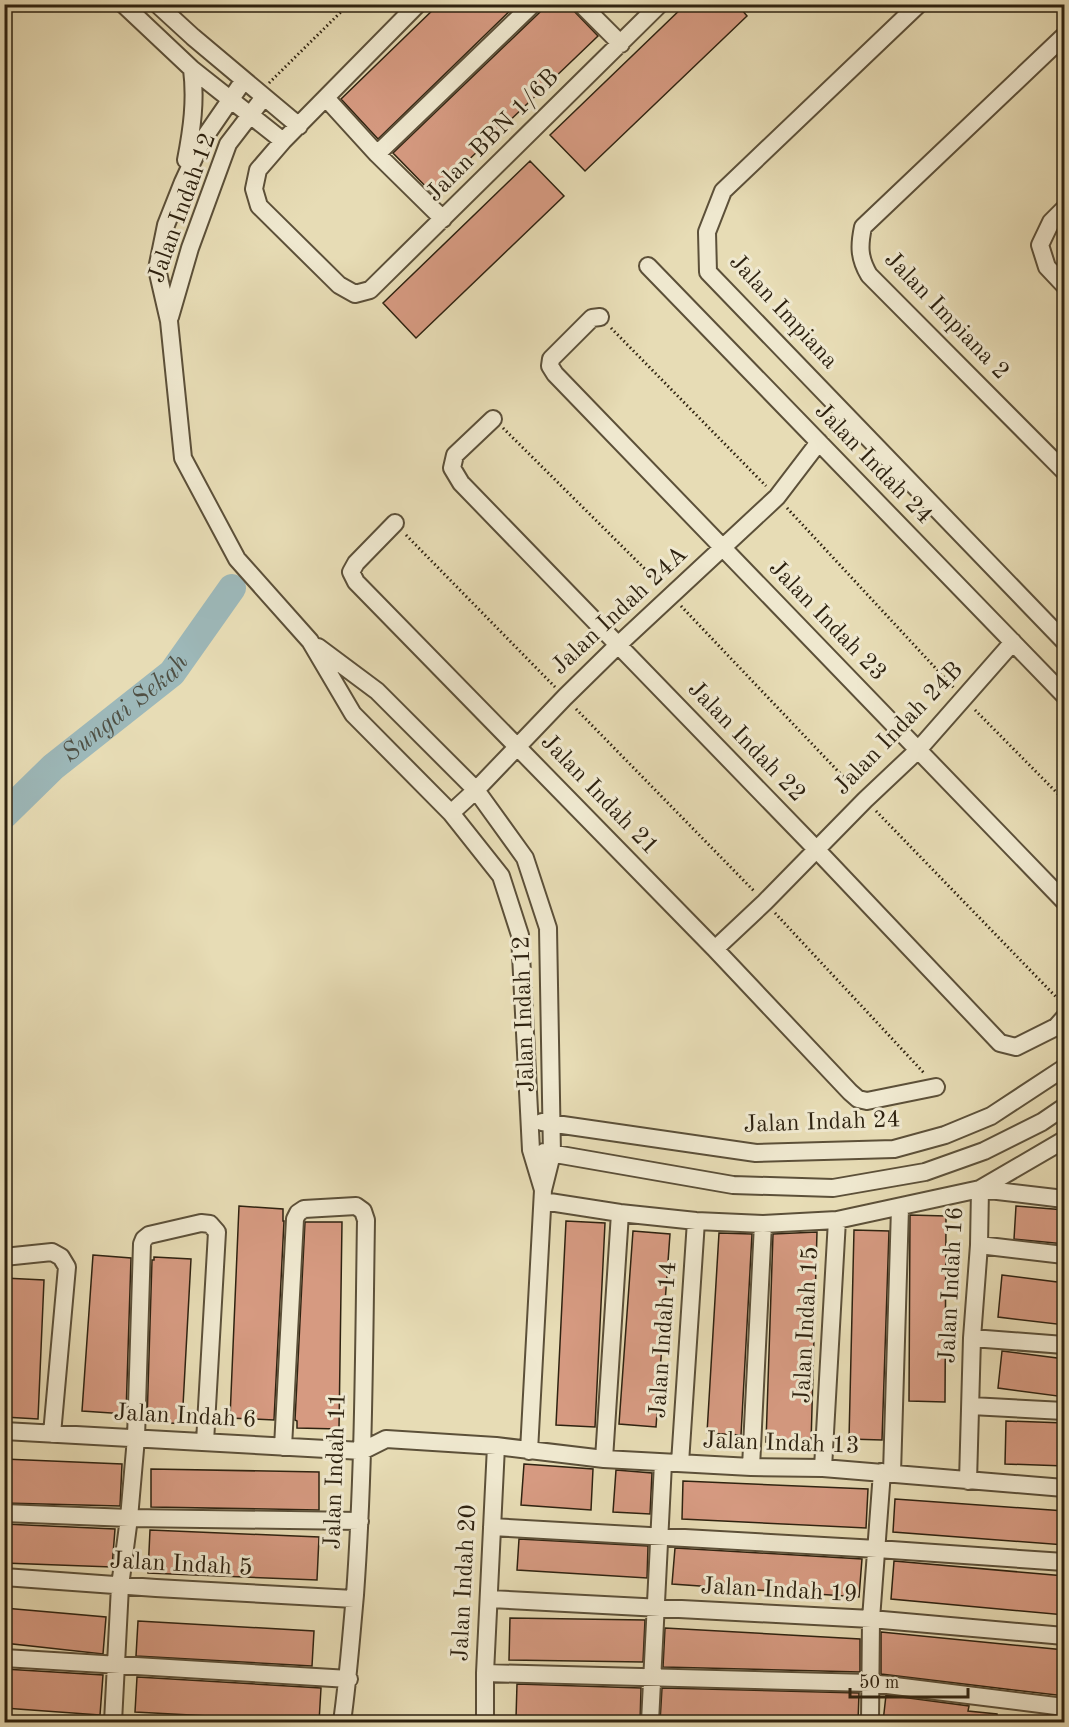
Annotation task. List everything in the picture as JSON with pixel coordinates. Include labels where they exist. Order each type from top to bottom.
[{"type":"street","points":[[123,4],[192,69],[283,141],[418,4]]},
{"type":"street","points":[[157,4],[193,38],[299,126]]},
{"type":"street","points":[[377,154],[533,4]]},
{"type":"street","points":[[581,4],[621,44]]},
{"type":"street","name":"Jalan BBN 1/6B","points":[[283,141],[258,170],[254,189],[259,206],[339,285],[355,294],[370,290],[660,4]]},
{"type":"street","name":"Jalan Impiana","points":[[919,4],[723,191],[707,231],[708,272],[1065,641]]},
{"type":"street","name":"Jalan Impiana 2","points":[[1065,36],[863,227],[859,245],[862,263],[869,275],[1065,471]]},
{"type":"street","points":[[183,182],[193,122],[195,92],[192,69]]},
{"type":"street","name":"Jalan Indah 12","points":[[244,80],[202,141],[183,182],[166,225],[158,269],[169,321],[183,458],[237,559],[310,641],[353,714],[451,813],[501,876],[520,935],[531,1150],[543,1196]]},
{"type":"street","name":"Jalan Indah 12","points":[[169,321],[190,248],[228,144],[262,95]]},
{"type":"street","points":[[326,98],[377,154],[442,219]]},
{"type":"street","points":[[1065,209],[1051,222],[1040,245],[1047,267],[1065,285]]},
{"type":"street","name":"Jalan Indah 24","points":[[648,266],[1065,695]]},
{"type":"street","name":"Jalan Indah 23","points":[[600,317],[592,318],[552,359],[549,366],[555,374],[1065,901]]},
{"type":"street","name":"Jalan Indah 22","points":[[493,419],[455,455],[452,468],[461,483],[816,849],[1000,1043],[1016,1047],[1056,1027],[1065,1018]]},
{"type":"street","name":"Jalan Indah 24A","points":[[451,813],[618,645],[777,497],[819,442]]},
{"type":"street","name":"Jalan Indah 21","points":[[394,523],[356,563],[351,572],[356,582],[716,949],[858,1099],[867,1101],[936,1087]]},
{"type":"street","name":"Jalan Indah 12","points":[[310,641],[377,691],[476,790],[525,858],[548,928],[552,1154],[543,1196],[529,1451]]},
{"type":"street","name":"Jalan Indah 24B","points":[[716,949],[918,750],[1013,642]]},
{"type":"street","name":"Jalan Indah 24","points":[[530,1120],[756,1153],[894,1149],[945,1135],[992,1116],[1065,1068]]},
{"type":"street","points":[[531,1150],[734,1185],[833,1188],[925,1172],[984,1151],[1042,1122],[1065,1107]]},
{"type":"street","name":"Jalan Indah 16","points":[[968,1481],[972,1338],[979,1245],[980,1190],[1065,1140]]},
{"type":"street","points":[[543,1196],[620,1213],[696,1221],[763,1224],[837,1220],[980,1190],[1065,1199]]},
{"type":"street","name":"Jalan Indah 11","points":[[283,1447],[295,1219],[304,1209],[356,1206],[363,1211],[366,1220],[362,1451],[360,1521],[349,1679],[342,1722]]},
{"type":"street","points":[[870,1722],[871,1619],[887,1473],[900,1208]]},
{"type":"street","points":[[604,1459],[620,1213]]},
{"type":"street","name":"Jalan Indah 15","points":[[823,1468],[837,1220]]},
{"type":"street","name":"Jalan Indah 14","points":[[680,1463],[696,1221]]},
{"type":"street","points":[[113,1722],[120,1586],[136,1438],[142,1244],[149,1235],[201,1223],[210,1224],[217,1232],[205,1442]]},
{"type":"street","points":[[751,1467],[763,1224]]},
{"type":"street","points":[[979,1245],[1065,1255]]},
{"type":"street","points":[[4,1257],[52,1252],[61,1257],[67,1267],[52,1434]]},
{"type":"street","points":[[972,1338],[1065,1345]]},
{"type":"street","points":[[971,1406],[1065,1411]]},
{"type":"street","name":"Jalan Indah 6","points":[[4,1431],[362,1451]]},
{"type":"street","name":"Jalan Indah 13","points":[[362,1451],[386,1439],[496,1446],[604,1459],[751,1467],[823,1468],[1065,1488]]},
{"type":"street","name":"Jalan Indah 20","points":[[485,1722],[485,1673],[496,1446]]},
{"type":"street","points":[[650,1722],[663,1463]]},
{"type":"street","points":[[4,1513],[129,1518],[360,1521]]},
{"type":"street","points":[[492,1527],[658,1535],[1065,1562]]},
{"type":"street","name":"Jalan Indah 5","points":[[4,1577],[354,1599]]},
{"type":"street","name":"Jalan Indah 19","points":[[490,1599],[871,1619],[1065,1636]]},
{"type":"street","points":[[4,1658],[349,1679]]},
{"type":"street","points":[[485,1673],[871,1683],[1065,1707]]},
{"type":"path","points":[[262,95],[280,70],[349,4]]},
{"type":"path","points":[[600,317],[777,497],[964,699],[1065,800]]},
{"type":"path","points":[[394,523],[765,902],[936,1087]]},
{"type":"path","points":[[865,800],[1065,1006]]},
{"type":"building","points":[[439,4],[517,4],[378,139],[341,99]]},
{"type":"building","points":[[543,4],[571,4],[574,11],[598,36],[433,194],[393,153],[540,12]]},
{"type":"building","points":[[686,4],[737,4],[747,16],[585,171],[550,135]]},
{"type":"building","points":[[530,161],[564,196],[416,338],[383,303]]},
{"type":"building","points":[[239,1206],[283,1209],[274,1420],[230,1418]]},
{"type":"building","points":[[1016,1206],[1065,1210],[1065,1244],[1014,1239]]},
{"type":"building","points":[[910,1215],[946,1216],[945,1402],[909,1401]]},
{"type":"building","points":[[566,1221],[605,1223],[595,1427],[556,1425]]},
{"type":"building","points":[[305,1222],[342,1222],[339,1429],[297,1428],[295,1420]]},
{"type":"building","points":[[854,1230],[889,1231],[882,1440],[849,1439]]},
{"type":"building","points":[[633,1231],[670,1234],[656,1427],[619,1424]]},
{"type":"building","points":[[817,1232],[811,1444],[766,1442],[773,1234]]},
{"type":"building","points":[[719,1233],[752,1234],[741,1435],[707,1433]]},
{"type":"building","points":[[93,1255],[131,1258],[126,1414],[82,1411]]},
{"type":"building","points":[[154,1257],[191,1259],[182,1424],[147,1421],[152,1260]]},
{"type":"building","points":[[1002,1275],[1065,1283],[1065,1325],[998,1317]]},
{"type":"building","points":[[4,1278],[44,1280],[38,1419],[4,1417]]},
{"type":"building","points":[[1002,1351],[1065,1359],[1065,1397],[998,1388]]},
{"type":"building","points":[[1006,1421],[1065,1423],[1065,1466],[1005,1464]]},
{"type":"building","points":[[4,1459],[122,1464],[120,1506],[4,1503]]},
{"type":"building","points":[[524,1464],[593,1469],[591,1510],[521,1505]]},
{"type":"building","points":[[151,1469],[319,1472],[319,1510],[151,1507]]},
{"type":"building","points":[[616,1470],[652,1473],[650,1514],[613,1512]]},
{"type":"building","points":[[683,1481],[868,1489],[866,1528],[682,1519]]},
{"type":"building","points":[[895,1499],[1065,1511],[1065,1545],[893,1532]]},
{"type":"building","points":[[4,1524],[115,1529],[112,1567],[4,1563]]},
{"type":"building","points":[[150,1530],[319,1537],[317,1580],[148,1573]]},
{"type":"building","points":[[519,1539],[648,1546],[647,1578],[517,1570]]},
{"type":"building","points":[[675,1548],[862,1559],[859,1597],[672,1584]]},
{"type":"building","points":[[894,1561],[1065,1576],[1065,1615],[891,1599]]},
{"type":"building","points":[[4,1608],[106,1617],[103,1654],[4,1643]]},
{"type":"building","points":[[510,1618],[645,1620],[643,1662],[509,1660]]},
{"type":"building","points":[[138,1621],[314,1631],[312,1666],[136,1656]]},
{"type":"building","points":[[665,1628],[860,1639],[860,1672],[663,1667]]},
{"type":"building","points":[[881,1632],[1065,1650],[1065,1696],[881,1674]]},
{"type":"building","points":[[4,1669],[103,1675],[100,1715],[4,1708]]},
{"type":"building","points":[[137,1677],[321,1688],[319,1722],[135,1712]]},
{"type":"building","points":[[517,1684],[641,1688],[640,1722],[516,1718]]},
{"type":"building","points":[[662,1688],[859,1693],[858,1722],[660,1722]]},
{"type":"building","points":[[886,1695],[969,1706],[968,1711],[997,1714],[997,1722],[883,1722]]},
{"type":"waterway","name":"Sungai Sekah","points":[[4,815],[53,767],[172,673],[232,588]]}]
